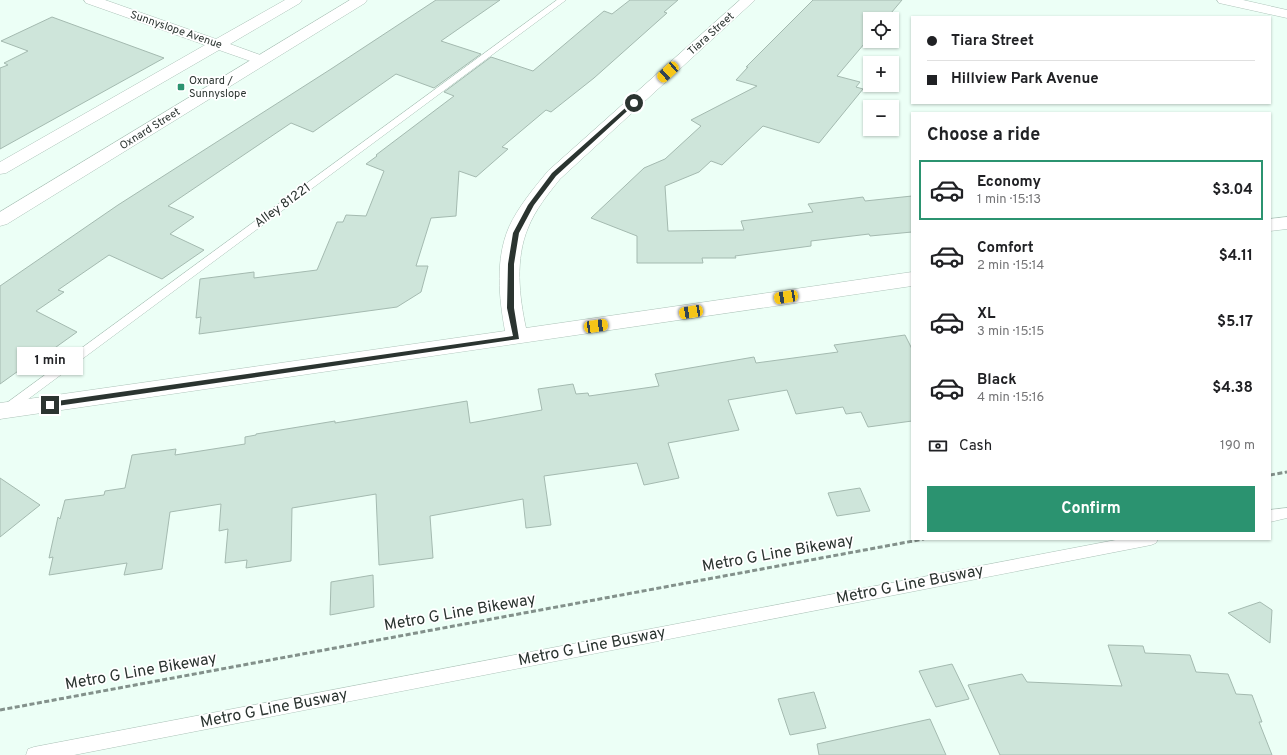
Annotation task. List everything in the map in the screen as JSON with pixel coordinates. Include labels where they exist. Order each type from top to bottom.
[{"type":"street","name":"Sunnyslope Avenue","points":[[91,0],[261,60]]},
{"type":"street","points":[[0,169],[295,0]]},
{"type":"street","name":"Oxnard Street","points":[[0,220],[360,0]]},
{"type":"street","name":"Tiara Street","points":[[517,337],[510,308],[511,264],[516,233],[531,205],[554,175],[748,0]]},
{"type":"street","points":[[1224,0],[1287,14]]},
{"type":"street","points":[[1271,225],[1287,223]]},
{"type":"street","points":[[1,412],[911,279]]},
{"type":"lane","name":"Alley 81221","points":[[1,412],[562,0]]},
{"type":"lane","points":[[1271,516],[1287,513]]},
{"type":"lane","name":"Metro G Line Busway","points":[[34,755],[1146,540]]},
{"type":"path","points":[[1271,475],[1287,472]]},
{"type":"path","name":"Metro G Line Bikeway","points":[[0,710],[919,540]]},
{"type":"building","points":[[436,0],[500,0],[441,41],[481,54],[434,88],[396,74],[313,132],[291,123],[168,206],[194,217],[170,234],[204,250],[162,279],[109,255],[58,290],[64,292],[36,311],[77,332],[31,365],[28,364],[0,384],[0,286],[118,205]]},
{"type":"building","points":[[630,0],[678,0],[664,12],[667,13],[594,78],[551,112],[546,110],[502,147],[508,149],[476,177],[459,171],[456,216],[431,218],[416,266],[428,266],[421,292],[397,307],[199,334],[201,317],[196,318],[200,279],[254,272],[254,278],[317,270],[337,222],[343,222],[346,215],[366,216],[384,171],[366,164],[454,96],[444,92],[491,57],[533,71],[604,11],[612,14]]},
{"type":"building","points":[[813,0],[902,0],[892,12],[863,12],[863,45],[837,76],[860,82],[856,87],[863,89],[819,143],[763,126],[722,165],[711,161],[699,172],[665,186],[668,231],[744,230],[741,221],[813,212],[808,204],[863,197],[865,201],[911,196],[911,232],[870,236],[869,234],[811,241],[811,246],[735,256],[736,258],[702,258],[703,263],[637,263],[637,236],[591,218],[644,168],[665,159],[701,126],[691,120],[757,86],[736,80],[748,67],[746,67]]},
{"type":"building","points":[[52,17],[164,58],[0,149],[0,68],[8,65],[4,63],[28,51],[1,41]]},
{"type":"building","points":[[905,335],[911,347],[911,421],[868,427],[861,412],[846,414],[843,407],[796,414],[787,390],[728,400],[739,430],[668,443],[679,478],[644,485],[637,463],[544,476],[551,525],[526,528],[523,499],[430,516],[433,558],[379,565],[376,494],[292,508],[291,561],[246,568],[247,560],[225,563],[228,529],[219,531],[221,504],[170,512],[162,569],[124,575],[127,563],[49,575],[53,557],[49,558],[58,517],[60,519],[65,500],[104,495],[105,491],[125,488],[132,455],[176,449],[175,455],[245,444],[245,437],[256,434],[335,421],[335,423],[467,401],[470,423],[542,410],[538,389],[573,384],[576,394],[588,393],[589,396],[659,386],[655,374],[754,357],[756,363],[838,352],[834,345]]},
{"type":"building","points":[[0,478],[40,505],[0,537]]},
{"type":"building","points":[[860,488],[870,511],[837,516],[828,493]]},
{"type":"building","points":[[373,575],[374,607],[330,615],[331,582]]},
{"type":"building","points":[[1260,602],[1272,610],[1270,643],[1228,613]]},
{"type":"building","points":[[1108,645],[1143,646],[1145,653],[1190,655],[1196,672],[1228,674],[1236,694],[1252,695],[1262,722],[1259,722],[1272,755],[1000,755],[968,685],[1022,674],[1027,682],[1122,686]]},
{"type":"building","points":[[952,664],[969,699],[936,707],[919,671]]},
{"type":"building","points":[[814,692],[826,728],[790,735],[778,699]]},
{"type":"building","points":[[930,719],[946,755],[819,755],[817,744]]},
{"type":"place","name":"Oxnard / Sunnyslope","points":[[181,87]]},
{"type":"route","points":[[50,405],[517,337],[510,308],[511,264],[516,233],[531,205],[554,175],[634,103]]}]
